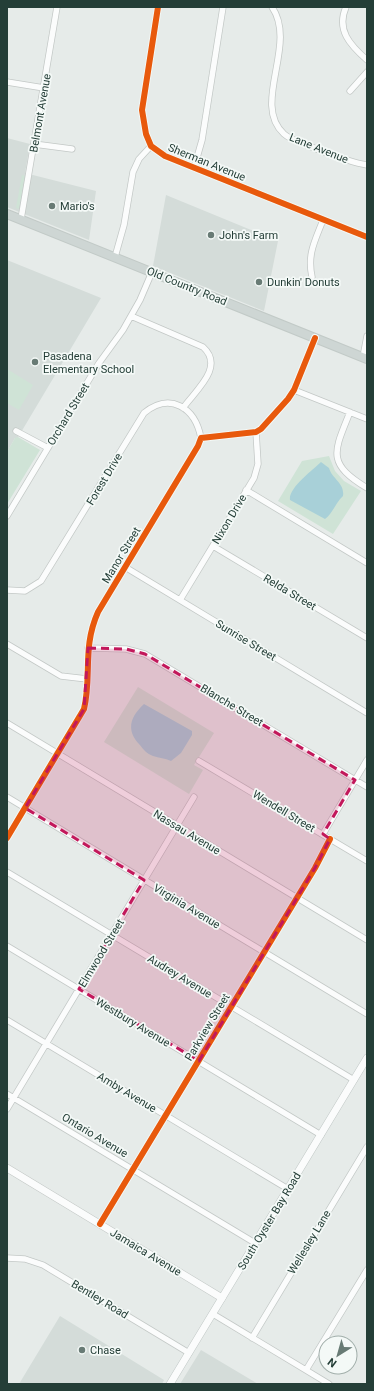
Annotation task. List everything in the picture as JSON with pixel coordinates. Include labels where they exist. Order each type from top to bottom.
[{"type":"main road","name":"Old Country Road","points":[[7,214],[365,358]]},
{"type":"main road","name":"South Oyster Bay Road","points":[[170,1384],[367,1058]]},
{"type":"main road","name":"Jamaica Avenue","points":[[7,1168],[222,1298]]},
{"type":"street","name":"Belmont Avenue","points":[[21,219],[57,7]]},
{"type":"street","name":"Sherman Avenue","points":[[158,7],[142,110],[146,134],[151,146],[165,156],[367,237]]},
{"type":"street","points":[[194,168],[202,140],[223,7]]},
{"type":"street","name":"Lane Avenue","points":[[272,7],[278,20],[281,45],[271,105],[273,116],[278,128],[284,134],[295,140],[347,160],[367,165]]},
{"type":"street","points":[[346,7],[343,14],[345,36],[367,60]]},
{"type":"street","points":[[350,90],[367,72]]},
{"type":"street","points":[[7,82],[44,88]]},
{"type":"street","points":[[34,144],[72,149]]},
{"type":"street","points":[[115,257],[124,225],[133,172],[139,159],[151,146]]},
{"type":"street","points":[[312,277],[309,264],[310,252],[323,220]]},
{"type":"street","name":"Orchard Street","points":[[7,516],[99,363],[131,316],[140,300],[152,272]]},
{"type":"street","points":[[131,316],[203,347],[211,357],[211,370],[183,408],[194,417],[201,438],[256,432],[265,425],[294,390],[315,338]]},
{"type":"street","points":[[365,358],[367,336]]},
{"type":"street","points":[[294,390],[367,419]]},
{"type":"street","name":"Forest Drive","points":[[7,590],[25,591],[41,581],[45,576],[144,413],[152,406],[162,403],[172,403],[183,408]]},
{"type":"street","points":[[350,412],[338,441],[338,462],[346,474],[367,488]]},
{"type":"street","points":[[16,431],[48,448]]},
{"type":"street","name":"Nixon Drive","points":[[180,600],[254,478],[258,464],[256,432]]},
{"type":"street","name":"Manor Street","points":[[7,838],[84,709],[87,698],[88,648],[91,632],[98,612],[198,446],[201,438]]},
{"type":"street","points":[[246,490],[367,563]]},
{"type":"street","name":"Relda Street","points":[[213,546],[367,638]]},
{"type":"street","name":"Sunrise Street","points":[[125,567],[367,713]]},
{"type":"street","points":[[7,644],[61,676],[87,679]]},
{"type":"street","name":"Blanche Street","points":[[88,648],[126,649],[145,654],[367,787]]},
{"type":"street","name":"Nassau Avenue","points":[[7,723],[367,940]]},
{"type":"street","points":[[323,834],[367,760]]},
{"type":"street","name":"Wendell Street","points":[[199,761],[367,861]]},
{"type":"street","name":"Elmwood Street","points":[[7,1108],[194,797]]},
{"type":"street","name":"Virginia Avenue","points":[[7,798],[367,1014]]},
{"type":"street","name":"Parkview Street","points":[[100,1224],[297,898],[330,839]]},
{"type":"street","name":"Audrey Avenue","points":[[7,872],[354,1080]]},
{"type":"street","name":"Westbury Avenue","points":[[7,946],[321,1135]]},
{"type":"street","name":"Amby Avenue","points":[[7,1020],[288,1189]]},
{"type":"street","name":"Ontario Avenue","points":[[7,1094],[255,1244]]},
{"type":"street","name":"Wellesley Lane","points":[[252,1338],[367,1147]]},
{"type":"street","name":"Bentley Road","points":[[7,1258],[25,1259],[43,1265],[189,1352]]},
{"type":"street","points":[[306,1370],[367,1270]]},
{"type":"street","points":[[213,1314],[329,1384]]},
{"type":"highlighted area","points":[[88,648],[126,649],[145,654],[355,780],[323,834],[330,839],[315,868],[199,1061],[79,989],[144,880],[25,808],[84,709]]},
{"type":"shaded area","points":[[7,138],[30,144],[25,173],[96,191],[89,240],[7,207]]},
{"type":"shaded area","points":[[166,195],[278,241],[264,311],[153,266]]},
{"type":"shaded area","name":"Pasadena Elementary School","points":[[7,260],[101,298],[17,439],[15,438],[7,452]]},
{"type":"shaded area","points":[[60,1316],[164,1380],[162,1384],[19,1384]]},
{"type":"shaded area","points":[[201,1350],[258,1384],[180,1384]]},
{"type":"green space","points":[[22,175],[25,176],[19,209],[16,208]]},
{"type":"green space","points":[[7,369],[33,385],[19,410],[7,403]]},
{"type":"green space","points":[[18,437],[40,450],[7,504],[7,452],[15,438]]},
{"type":"green space","points":[[329,456],[335,471],[344,481],[361,491],[333,534],[278,501],[302,461]]},
{"type":"green space","points":[[138,687],[214,733],[194,765],[203,770],[189,794],[104,742]]},
{"type":"water","points":[[321,462],[329,468],[340,484],[343,492],[343,496],[325,519],[290,500],[290,495],[297,485]]},
{"type":"water","points":[[144,704],[192,731],[192,735],[181,753],[171,761],[149,754],[132,734],[131,724],[135,714]]},
{"type":"cycle path","points":[[158,7],[142,110],[146,134],[151,146],[165,156],[367,237]]},
{"type":"cycle path","points":[[7,838],[84,709],[90,638],[98,612],[198,446],[201,438],[256,432],[261,429],[288,399],[294,390],[315,338]]},
{"type":"cycle path","points":[[100,1224],[315,868],[330,839]]},
{"type":"place","name":"Mario's","points":[[52,206]]},
{"type":"place","name":"John's Farm","points":[[211,235]]},
{"type":"place","name":"Dunkin' Donuts","points":[[259,282]]},
{"type":"place","name":"Pasadena Elementary School","points":[[35,362]]},
{"type":"place","name":"Chase","points":[[82,1350]]}]
